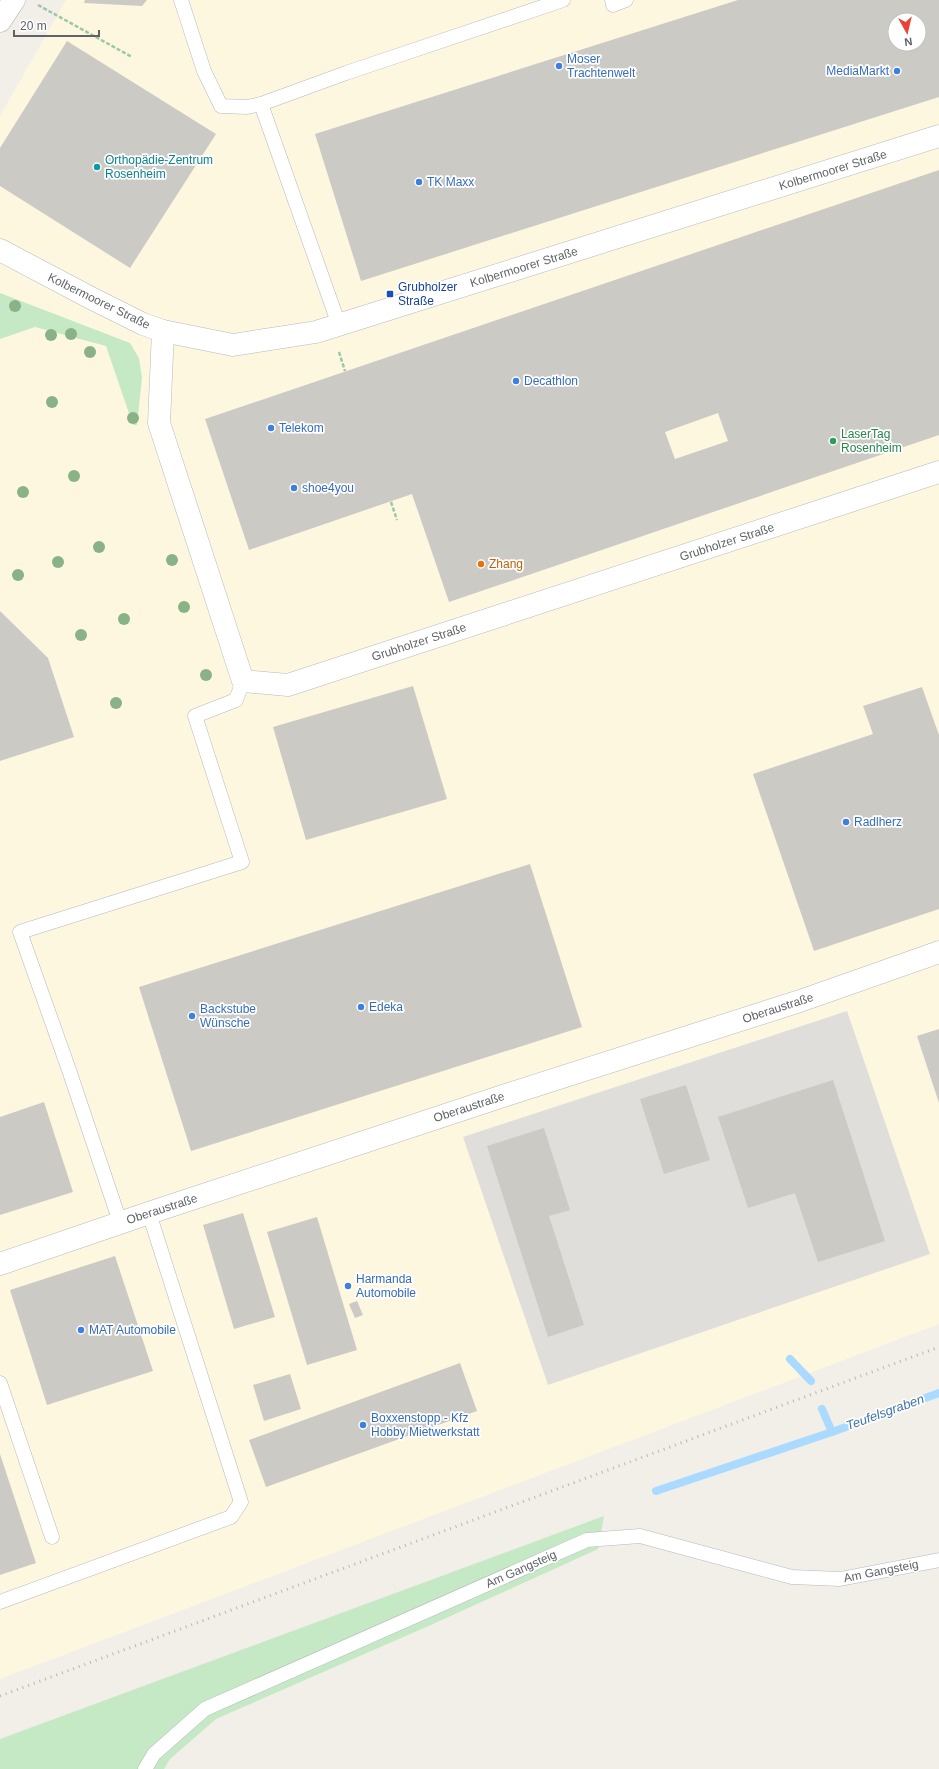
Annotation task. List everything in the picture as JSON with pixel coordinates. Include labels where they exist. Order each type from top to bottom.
[{"type":"street","points":[[0,21],[14,0]]},
{"type":"street","name":"Kolbermoorer Straße","points":[[0,250],[143,324],[163,331],[233,345],[316,332],[939,136]]},
{"type":"street","points":[[163,331],[159,423],[243,681]]},
{"type":"street","name":"Grubholzer Straße","points":[[243,681],[288,685],[938,477]]},
{"type":"street","name":"Oberaustraße","points":[[0,1264],[149,1212],[800,1001],[939,952]]},
{"type":"lane","points":[[182,0],[204,71],[221,106],[247,107],[261,104],[346,72],[563,0]]},
{"type":"lane","points":[[612,0],[613,4],[626,0]]},
{"type":"lane","points":[[261,104],[339,324]]},
{"type":"lane","points":[[120,1222],[72,1077],[20,932],[242,862],[195,716],[236,700],[243,681]]},
{"type":"lane","points":[[0,1602],[231,1517],[241,1502],[149,1212]]},
{"type":"lane","points":[[0,1383],[52,1537]]},
{"type":"lane","name":"Am Gangsteig","points":[[145,1769],[154,1754],[205,1709],[587,1540],[640,1536],[792,1577],[840,1579],[939,1560]]},
{"type":"path","points":[[36,4],[132,57]]},
{"type":"path","points":[[391,502],[397,520]]},
{"type":"shaded area","points":[[66,0],[939,0],[939,1324],[0,1679],[0,116]]},
{"type":"shaded area","points":[[847,1011],[930,1254],[548,1385],[463,1137]]},
{"type":"green space","points":[[0,293],[130,343],[139,358],[142,378],[137,425],[133,425],[106,346],[35,327],[0,339]]},
{"type":"green space","points":[[604,1516],[598,1549],[433,1624],[216,1719],[170,1759],[164,1769],[0,1769],[0,1739]]},
{"type":"building","points":[[85,0],[147,0],[142,6],[84,3]]},
{"type":"building","points":[[738,0],[939,0],[939,97],[361,281],[315,134]]},
{"type":"building","name":"Orthopädie-Zentrum Rosenheim","points":[[67,41],[216,134],[130,268],[0,186],[0,148]]},
{"type":"building","points":[[939,170],[939,435],[449,602],[412,494],[249,550],[205,419]],"holes":[[[718,413],[728,441],[675,459],[665,432]]]},
{"type":"building","points":[[0,611],[48,658],[74,737],[0,761]]},
{"type":"building","points":[[413,686],[447,799],[306,840],[273,727]]},
{"type":"building","points":[[922,687],[939,735],[939,909],[814,951],[753,774],[873,734],[863,706]]},
{"type":"building","name":"Edeka","points":[[530,864],[582,1027],[191,1151],[139,987]]},
{"type":"building","points":[[939,1029],[939,1103],[917,1036]]},
{"type":"building","points":[[833,1080],[885,1241],[818,1262],[795,1193],[748,1208],[718,1117]]},
{"type":"building","points":[[686,1085],[710,1160],[664,1174],[640,1099]]},
{"type":"building","points":[[44,1102],[73,1192],[0,1215],[0,1117]]},
{"type":"building","points":[[544,1128],[570,1210],[549,1216],[584,1325],[548,1337],[487,1146]]},
{"type":"building","points":[[243,1213],[275,1317],[234,1329],[203,1225]]},
{"type":"building","points":[[317,1217],[357,1350],[307,1365],[267,1232]]},
{"type":"building","name":"MAT Automobile","points":[[115,1256],[153,1371],[47,1405],[10,1290]]},
{"type":"building","points":[[357,1301],[363,1315],[355,1318],[349,1304]]},
{"type":"building","name":"Boxxenstopp - Kfz Hobby Mietwerkstatt","points":[[460,1363],[477,1411],[266,1487],[249,1440]]},
{"type":"building","points":[[290,1374],[301,1409],[264,1421],[253,1385]]},
{"type":"building","points":[[0,1454],[36,1563],[0,1575]]},
{"type":"waterway","name":"Teufelsgraben","points":[[790,1359],[811,1381]]},
{"type":"waterway","name":"Teufelsgraben","points":[[822,1409],[832,1432],[939,1393]]},
{"type":"waterway","points":[[656,1491],[832,1432]]},
{"type":"railway","points":[[0,1696],[939,1347]]},
{"type":"place","name":"Moser Trachtenwelt","points":[[559,66]]},
{"type":"place","name":"MediaMarkt","points":[[897,71]]},
{"type":"place","name":"Orthopädie-Zentrum Rosenheim","points":[[97,167]]},
{"type":"place","name":"TK Maxx","points":[[419,182]]},
{"type":"place","name":"Grubholzer Straße","points":[[390,294]]},
{"type":"place","name":"Decathlon","points":[[516,381]]},
{"type":"place","name":"Telekom","points":[[271,428]]},
{"type":"place","name":"LaserTag Rosenheim","points":[[833,441]]},
{"type":"place","name":"shoe4you","points":[[294,488]]},
{"type":"place","name":"Zhang","points":[[481,564]]},
{"type":"place","name":"Radlherz","points":[[846,822]]},
{"type":"place","name":"Edeka","points":[[361,1007]]},
{"type":"place","name":"Backstube Wünsche","points":[[192,1016]]},
{"type":"place","name":"Harmanda Automobile","points":[[348,1286]]},
{"type":"place","name":"MAT Automobile","points":[[81,1330]]},
{"type":"place","name":"Boxxenstopp - Kfz Hobby Mietwerkstatt","points":[[363,1425]]}]
